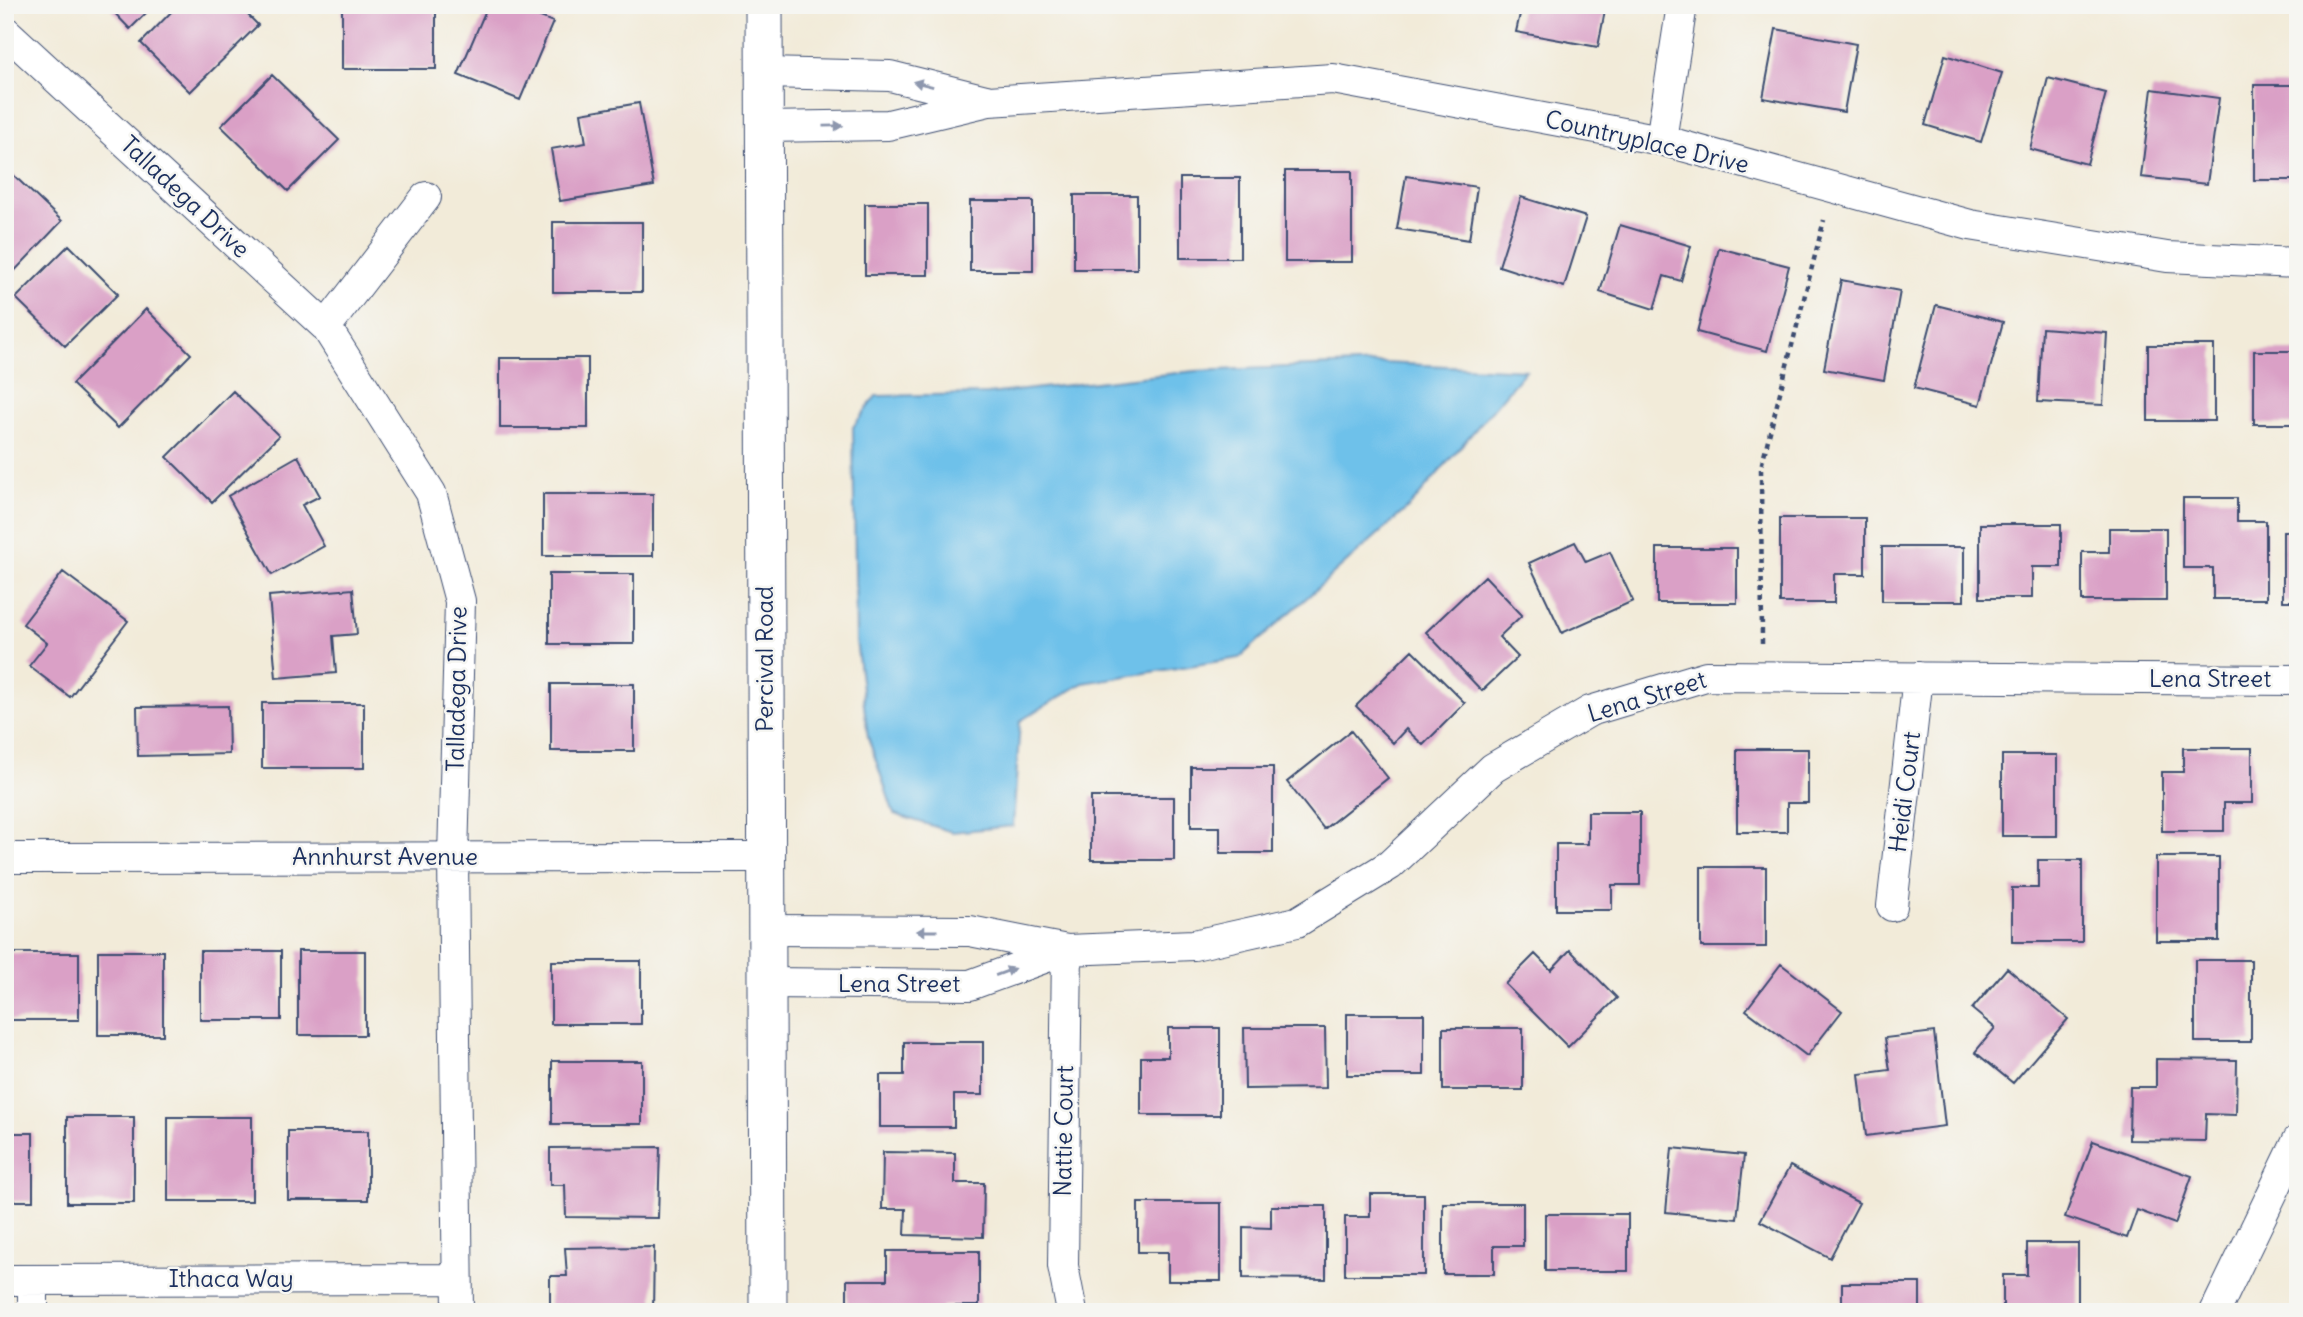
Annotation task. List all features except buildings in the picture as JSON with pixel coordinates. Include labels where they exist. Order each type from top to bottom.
[{"type":"street","name":"Percival Road","points":[[764,5],[768,1312]]},
{"type":"street","points":[[1661,140],[1682,5]]},
{"type":"street","name":"Talladega Drive","points":[[5,31],[326,327],[431,493],[460,601],[453,857],[458,1312]]},
{"type":"street","name":"Countryplace Drive","points":[[765,73],[890,76],[989,101]]},
{"type":"street","name":"Countryplace Drive","points":[[765,127],[888,125],[989,101],[1333,79],[1661,140],[1970,225],[2167,257],[2298,263]]},
{"type":"street","points":[[326,327],[426,197]]},
{"type":"street","name":"Lena Street","points":[[767,930],[970,931],[1067,950],[1194,945],[1297,922],[1390,865],[1493,768],[1590,710],[1706,676],[2298,680]]},
{"type":"street","name":"Heidi Court","points":[[1892,906],[1918,677]]},
{"type":"street","name":"Annhurst Avenue","points":[[5,858],[766,857]]},
{"type":"street","name":"Lena Street","points":[[767,983],[970,985],[1067,950]]},
{"type":"street","name":"Nattie Court","points":[[1067,950],[1063,1266],[1072,1312]]},
{"type":"street","points":[[2216,1312],[2298,1140]]},
{"type":"street","name":"Ithaca Way","points":[[19,1280],[457,1279]]},
{"type":"street","points":[[19,1280],[33,1312]]},
{"type":"path","points":[[1763,677],[1761,467],[1832,186]]},
{"type":"water","points":[[1383,363],[1526,370],[1411,505],[1239,658],[1083,683],[1020,721],[1013,826],[952,832],[894,814],[868,737],[856,640],[853,427],[876,396],[988,394],[1195,371]]}]
